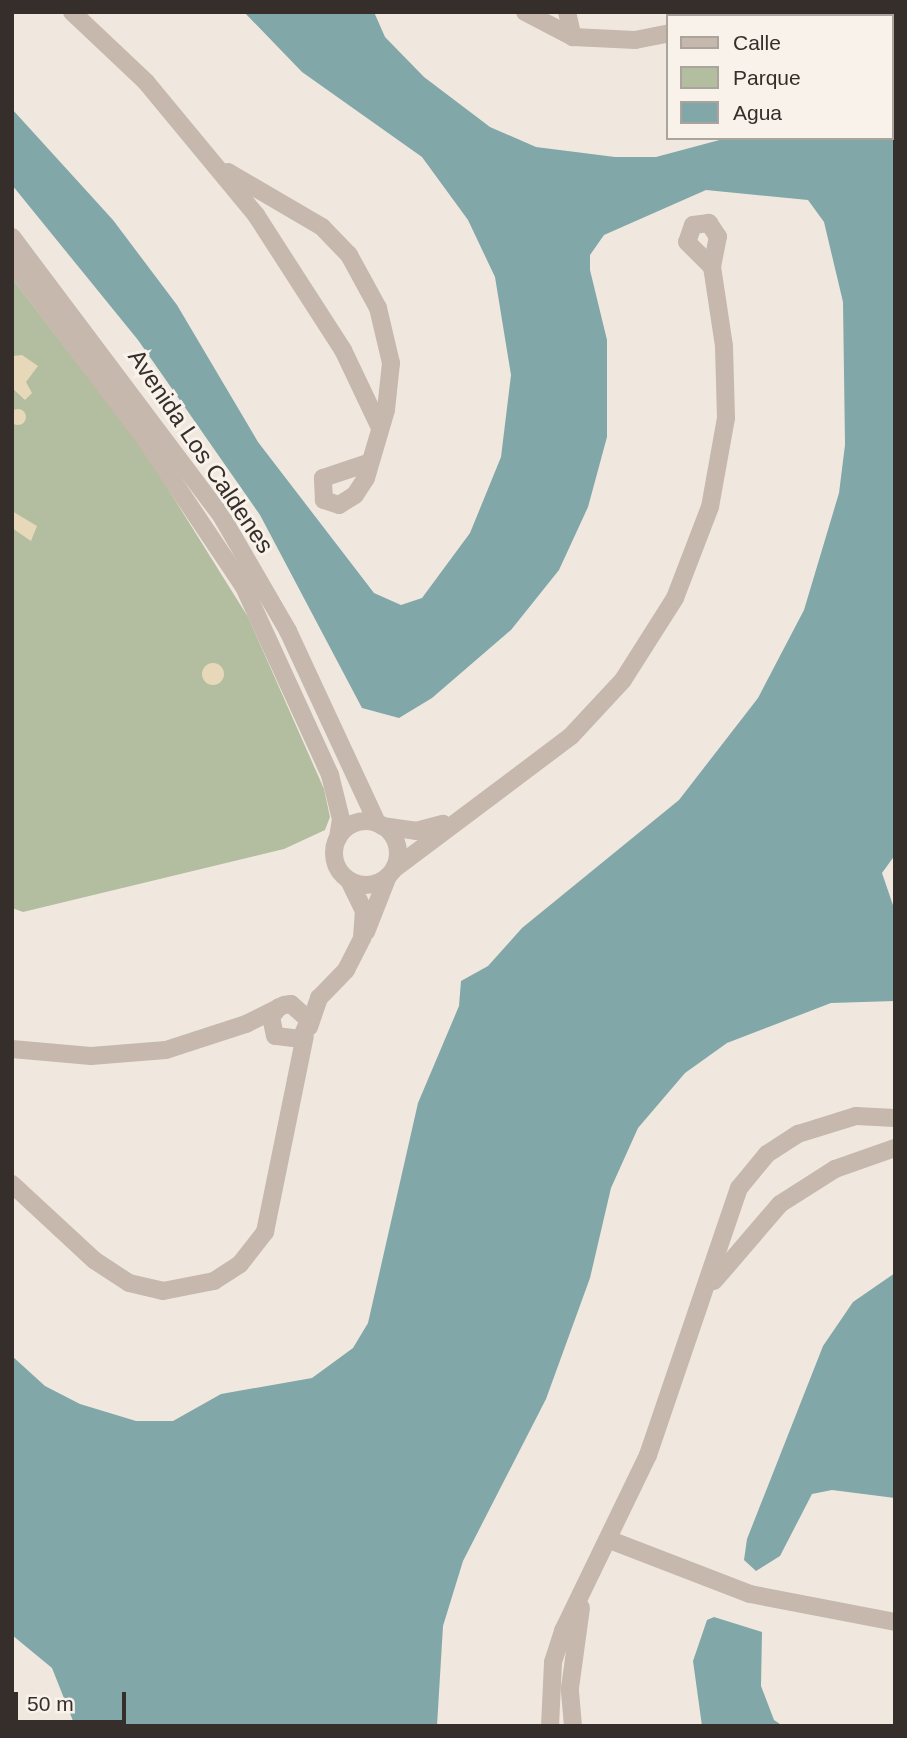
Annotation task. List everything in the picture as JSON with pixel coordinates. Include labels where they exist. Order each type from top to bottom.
[{"type":"street","points":[[72,12],[220,167],[310,296],[380,428]]},
{"type":"street","points":[[525,12],[573,37],[635,40],[666,34]]},
{"type":"street","points":[[567,12],[573,37]]},
{"type":"street","points":[[220,167],[322,228],[364,278],[391,363],[380,428],[368,463]]},
{"type":"street","name":"Avenida Los Caldenes","points":[[12,237],[222,516],[288,631],[380,824]]},
{"type":"street","name":"Avenida Los Caldenes","points":[[12,264],[145,439],[244,587],[330,775],[341,819],[338,838]]},
{"type":"street","points":[[349,880],[370,885],[391,872],[447,823],[509,786],[571,736],[623,680],[675,598],[702,535],[723,445],[727,378],[712,267]]},
{"type":"street","points":[[362,938],[364,911],[349,880],[337,866],[338,838],[351,825],[380,824],[415,831],[447,823]]},
{"type":"street","points":[[12,1049],[128,1055],[246,1024],[326,988],[346,970],[391,872],[395,840],[380,824]]},
{"type":"street","points":[[12,1184],[94,1260],[129,1283],[163,1291],[214,1281],[240,1264],[264,1232],[297,1066],[307,1031],[326,988]]},
{"type":"street","points":[[282,1006],[303,1009],[307,1031]]},
{"type":"street","points":[[282,1006],[271,1024],[297,1066]]},
{"type":"street","points":[[246,1024],[283,1041],[307,1031]]},
{"type":"street","points":[[550,1726],[554,1662],[610,1540],[710,1287],[726,1217],[748,1175],[778,1146],[826,1123],[888,1117],[893,1132],[891,1149],[807,1185],[754,1229],[710,1287]]},
{"type":"street","points":[[726,1217],[732,1228],[754,1229]]},
{"type":"street","points":[[610,1540],[750,1594],[895,1622]]},
{"type":"street","points":[[555,1726],[573,1725],[570,1688],[583,1598]]},
{"type":"green space","points":[[12,278],[145,452],[248,617],[324,789],[330,817],[325,830],[284,849],[23,912],[12,908]]},
{"type":"sand","points":[[22,355],[38,366],[26,382],[32,393],[25,400],[12,388],[12,356]]},
{"type":"sand","points":[[15,409],[21,409],[26,417],[24,423],[15,425],[10,420],[10,414]]},
{"type":"sand","points":[[12,511],[37,526],[31,541],[12,528]]},
{"type":"sand","points":[[209,663],[217,663],[224,670],[224,678],[217,685],[209,685],[202,678],[202,670]]},
{"type":"water","points":[[244,12],[374,12],[385,37],[424,77],[490,127],[536,147],[615,157],[656,157],[720,140],[893,140],[893,14],[883,14],[895,12],[895,855],[882,873],[895,911],[895,1001],[831,1003],[727,1043],[685,1073],[638,1128],[611,1188],[590,1278],[546,1399],[463,1561],[443,1626],[437,1726],[75,1726],[52,1668],[12,1635],[12,1356],[45,1386],[80,1404],[136,1421],[173,1421],[221,1394],[312,1378],[353,1348],[368,1323],[418,1103],[459,1006],[461,981],[488,966],[522,928],[679,800],[758,698],[804,610],[839,493],[845,445],[843,302],[824,222],[808,200],[706,190],[604,235],[590,255],[590,270],[607,340],[607,437],[588,507],[559,570],[511,630],[432,698],[399,718],[362,708],[260,515],[138,340],[12,185],[12,109],[113,220],[177,305],[258,442],[374,593],[401,605],[422,598],[470,533],[501,457],[511,375],[495,277],[468,220],[422,157],[302,72]]},
{"type":"water","points":[[895,1273],[895,1498],[832,1490],[812,1494],[780,1556],[756,1571],[744,1560],[747,1539],[823,1346],[853,1302]]},
{"type":"water","points":[[714,1617],[762,1632],[761,1686],[774,1720],[783,1726],[702,1726],[693,1661],[707,1620]]}]
